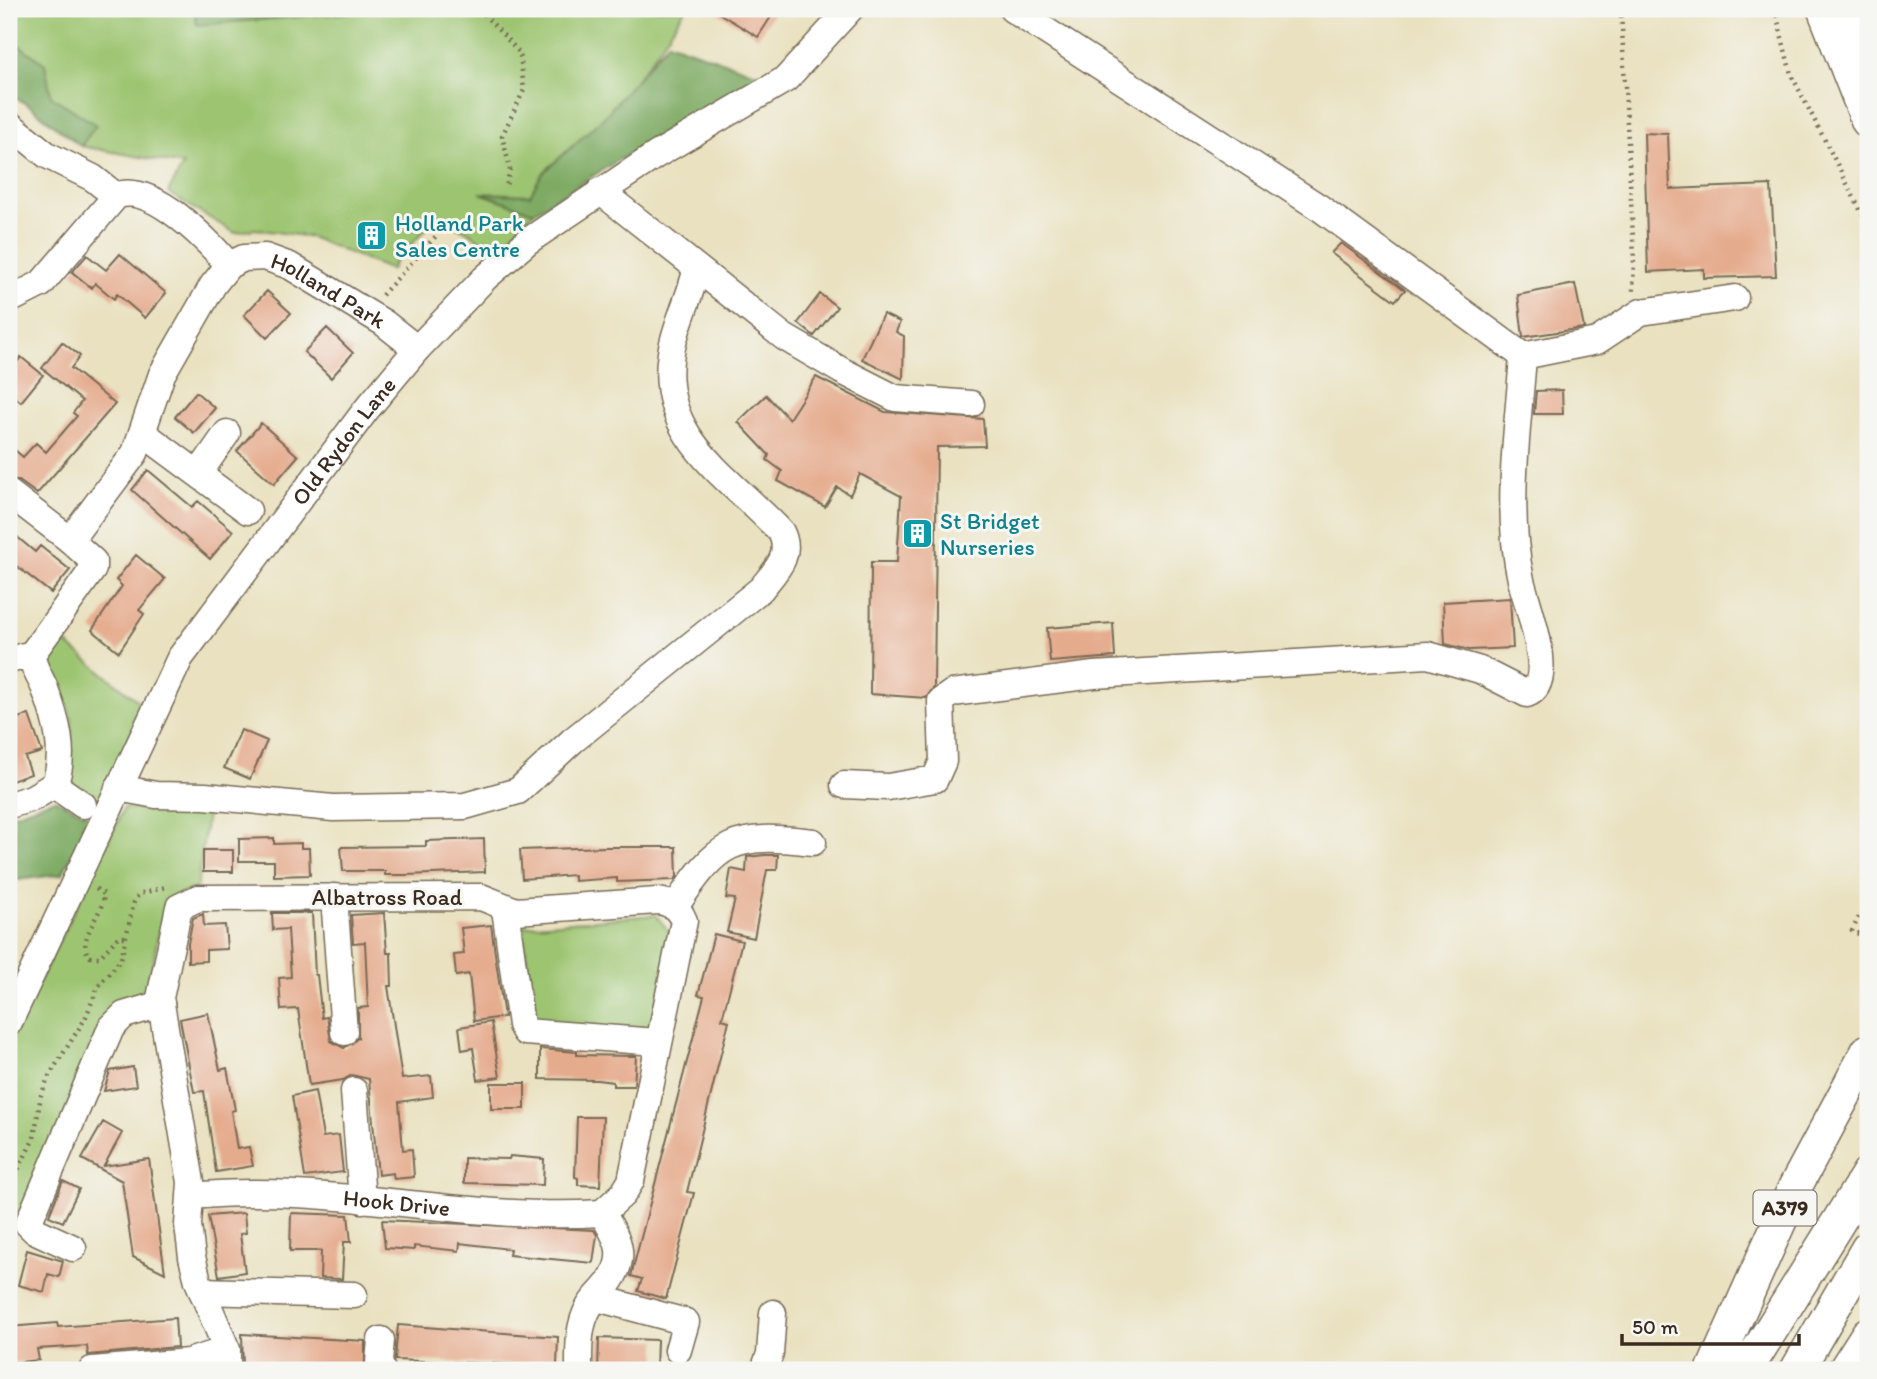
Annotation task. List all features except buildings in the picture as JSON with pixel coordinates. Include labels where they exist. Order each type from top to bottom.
[{"type":"main road","points":[[1824,9],[1868,121]]},
{"type":"main road","points":[[1852,9],[1868,43]]},
{"type":"main road","name":"A379","points":[[1713,1370],[1795,1187],[1868,1051]]},
{"type":"main road","name":"A379","points":[[1746,1370],[1868,1174]]},
{"type":"main road","points":[[1797,1370],[1865,1253]]},
{"type":"main road","points":[[1845,1370],[1868,1334]]},
{"type":"street","name":"Old Rydon Lane","points":[[9,1022],[172,671],[200,626],[366,410],[417,349],[485,278],[528,241],[600,191],[786,79],[850,9]]},
{"type":"street","points":[[1013,9],[1320,208],[1523,356],[1597,341],[1641,312],[1735,299]]},
{"type":"street","points":[[9,124],[47,155],[93,178],[116,197]]},
{"type":"street","points":[[600,191],[696,271],[784,337],[895,398],[971,404]]},
{"type":"street","points":[[13,298],[40,284],[116,197],[124,193],[155,200],[197,233],[229,265],[212,285],[162,374],[144,434],[135,453],[70,540]]},
{"type":"street","name":"Holland Park","points":[[229,265],[244,258],[265,257],[290,267],[369,314],[417,349]]},
{"type":"street","points":[[118,788],[156,794],[333,808],[465,806],[518,791],[572,741],[761,589],[785,559],[786,541],[781,532],[681,430],[671,407],[668,385],[671,351],[696,271]]},
{"type":"street","points":[[844,785],[888,787],[935,779],[943,761],[941,701],[951,693],[1094,675],[1427,655],[1480,670],[1527,694],[1535,690],[1541,681],[1539,647],[1521,577],[1515,528],[1523,356]]},
{"type":"street","points":[[199,473],[227,433]]},
{"type":"street","points":[[144,434],[248,511]]},
{"type":"street","points":[[9,493],[93,561],[93,569],[20,657],[53,715],[60,771],[54,785],[9,805]]},
{"type":"street","points":[[54,785],[83,805]]},
{"type":"street","points":[[579,1370],[580,1331],[590,1304],[610,1281],[622,1254],[619,1240],[602,1213],[623,1195],[631,1181],[679,914],[711,856],[734,843],[770,837],[813,842]]},
{"type":"street","points":[[334,897],[344,1032]]},
{"type":"street","name":"Albatross Road","points":[[227,1360],[192,1257],[188,1225],[192,1196],[161,1004],[160,990],[176,914],[186,902],[198,898],[481,898],[516,911],[657,901],[679,914]]},
{"type":"street","points":[[505,909],[521,1025],[525,1032],[657,1042]]},
{"type":"street","points":[[73,1248],[34,1230],[29,1224],[111,1028],[124,1015],[161,1004]]},
{"type":"street","points":[[354,1091],[362,1200]]},
{"type":"street","name":"Hook Drive","points":[[192,1196],[274,1191],[566,1214],[602,1213]]},
{"type":"street","points":[[1781,1370],[1865,1253]]},
{"type":"street","points":[[202,1291],[354,1295]]},
{"type":"street","points":[[597,1298],[686,1322],[678,1350]]},
{"type":"street","points":[[770,1365],[773,1313]]},
{"type":"street","points":[[381,1340],[379,1363],[382,1370]]},
{"type":"street","points":[[92,1370],[227,1360]]},
{"type":"path","points":[[479,9],[520,53],[524,90],[502,136],[510,169],[506,187]]},
{"type":"path","points":[[1621,9],[1634,257],[1633,296],[1626,322]]},
{"type":"path","points":[[1775,9],[1791,74],[1868,225]]},
{"type":"path","points":[[369,314],[390,284],[436,236]]},
{"type":"path","points":[[78,878],[104,894],[104,903],[84,943],[85,952],[90,957],[100,957],[118,937],[125,937]]},
{"type":"path","points":[[1868,898],[1852,930],[1868,938]]},
{"type":"green space","points":[[9,9],[685,9],[626,92],[604,117],[555,163],[530,195],[483,194],[534,212],[495,253],[470,233],[438,217],[395,261],[391,270],[310,237],[255,229],[235,233],[168,193],[183,165],[81,146],[30,106],[9,94]]},
{"type":"green space","points":[[194,9],[394,9],[197,25]]},
{"type":"green space","points":[[9,38],[45,64],[51,96],[96,125],[81,146],[30,106],[9,94]]},
{"type":"green space","points":[[668,42],[767,77],[656,137],[534,212],[480,193],[530,195],[542,174],[605,116]]},
{"type":"green space","points":[[57,636],[143,705],[102,801],[69,781],[72,720],[46,651]]},
{"type":"green space","points":[[54,799],[93,817],[62,874],[9,881],[9,816]]},
{"type":"green space","points":[[124,808],[207,815],[197,887],[165,900],[148,989],[31,1191],[9,1244],[9,1044]]},
{"type":"green space","points":[[656,915],[673,937],[649,1036],[534,1027],[523,926]]},
{"type":"place","name":"Holland Park Sales Centre","points":[[372,236]]},
{"type":"place","name":"St Bridget Nurseries","points":[[917,534]]}]
